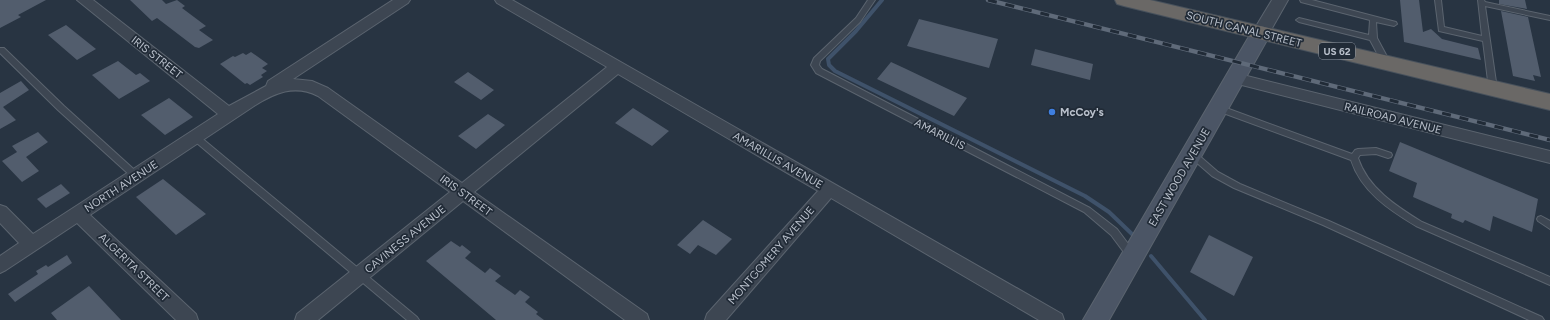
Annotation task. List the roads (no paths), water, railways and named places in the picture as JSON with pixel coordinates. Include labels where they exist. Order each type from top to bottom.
[{"type":"highway","name":"SOUTH CANAL STREET","points":[[1130,1],[1550,102]]},
{"type":"main road","name":"EAST WOOD AVENUE","points":[[1096,320],[1262,33]]},
{"type":"street","name":"IRIS STREET","points":[[84,0],[235,110]]},
{"type":"street","name":"NORTH AVENUE","points":[[0,265],[403,0]]},
{"type":"street","name":"AMARILLIS AVENUE","points":[[502,0],[1055,320]]},
{"type":"street","points":[[1262,33],[1280,0]]},
{"type":"street","name":"CAVINESS AVENUE","points":[[304,320],[617,67]]},
{"type":"street","name":"RAILROAD AVENUE","points":[[1235,78],[1550,157]]},
{"type":"street","name":"IRIS STREET","points":[[286,85],[306,84],[313,86],[640,320]]},
{"type":"street","name":"NORTH AVENUE","points":[[235,110],[270,90],[286,85]]},
{"type":"street","name":"MONTGOMERY AVENUE","points":[[714,320],[829,189]]},
{"type":"street","points":[[0,212],[31,244]]},
{"type":"street","name":"ALGERITA STREET","points":[[78,214],[189,320]]},
{"type":"lane","name":"AMARILLIS","points":[[872,0],[858,20],[817,60],[816,65],[819,71],[1087,210],[1114,232],[1132,256]]},
{"type":"lane","points":[[1303,0],[1394,24]]},
{"type":"lane","points":[[1438,0],[1441,29],[1486,39]]},
{"type":"lane","points":[[1493,89],[1481,2],[1550,18]]},
{"type":"lane","points":[[1373,18],[1374,38],[1388,64]]},
{"type":"lane","points":[[1299,20],[1374,38]]},
{"type":"lane","points":[[1,50],[61,108],[136,176]]},
{"type":"lane","points":[[1218,108],[1354,158]]},
{"type":"lane","points":[[195,137],[414,320]]},
{"type":"lane","points":[[1388,155],[1376,151],[1358,152],[1354,158],[1356,169],[1368,183],[1400,212],[1419,224],[1550,281]]},
{"type":"lane","points":[[1192,154],[1215,174],[1237,186],[1333,226],[1539,320]]},
{"type":"lane","points":[[1540,219],[1550,224]]},
{"type":"waterway","points":[[882,0],[856,31],[828,59],[829,65],[835,71],[1085,196],[1109,212],[1133,235]]},
{"type":"waterway","points":[[1151,256],[1205,320]]},
{"type":"railway","points":[[988,0],[1550,140]]},
{"type":"place","name":"McCoy's","points":[[1052,112]]}]
